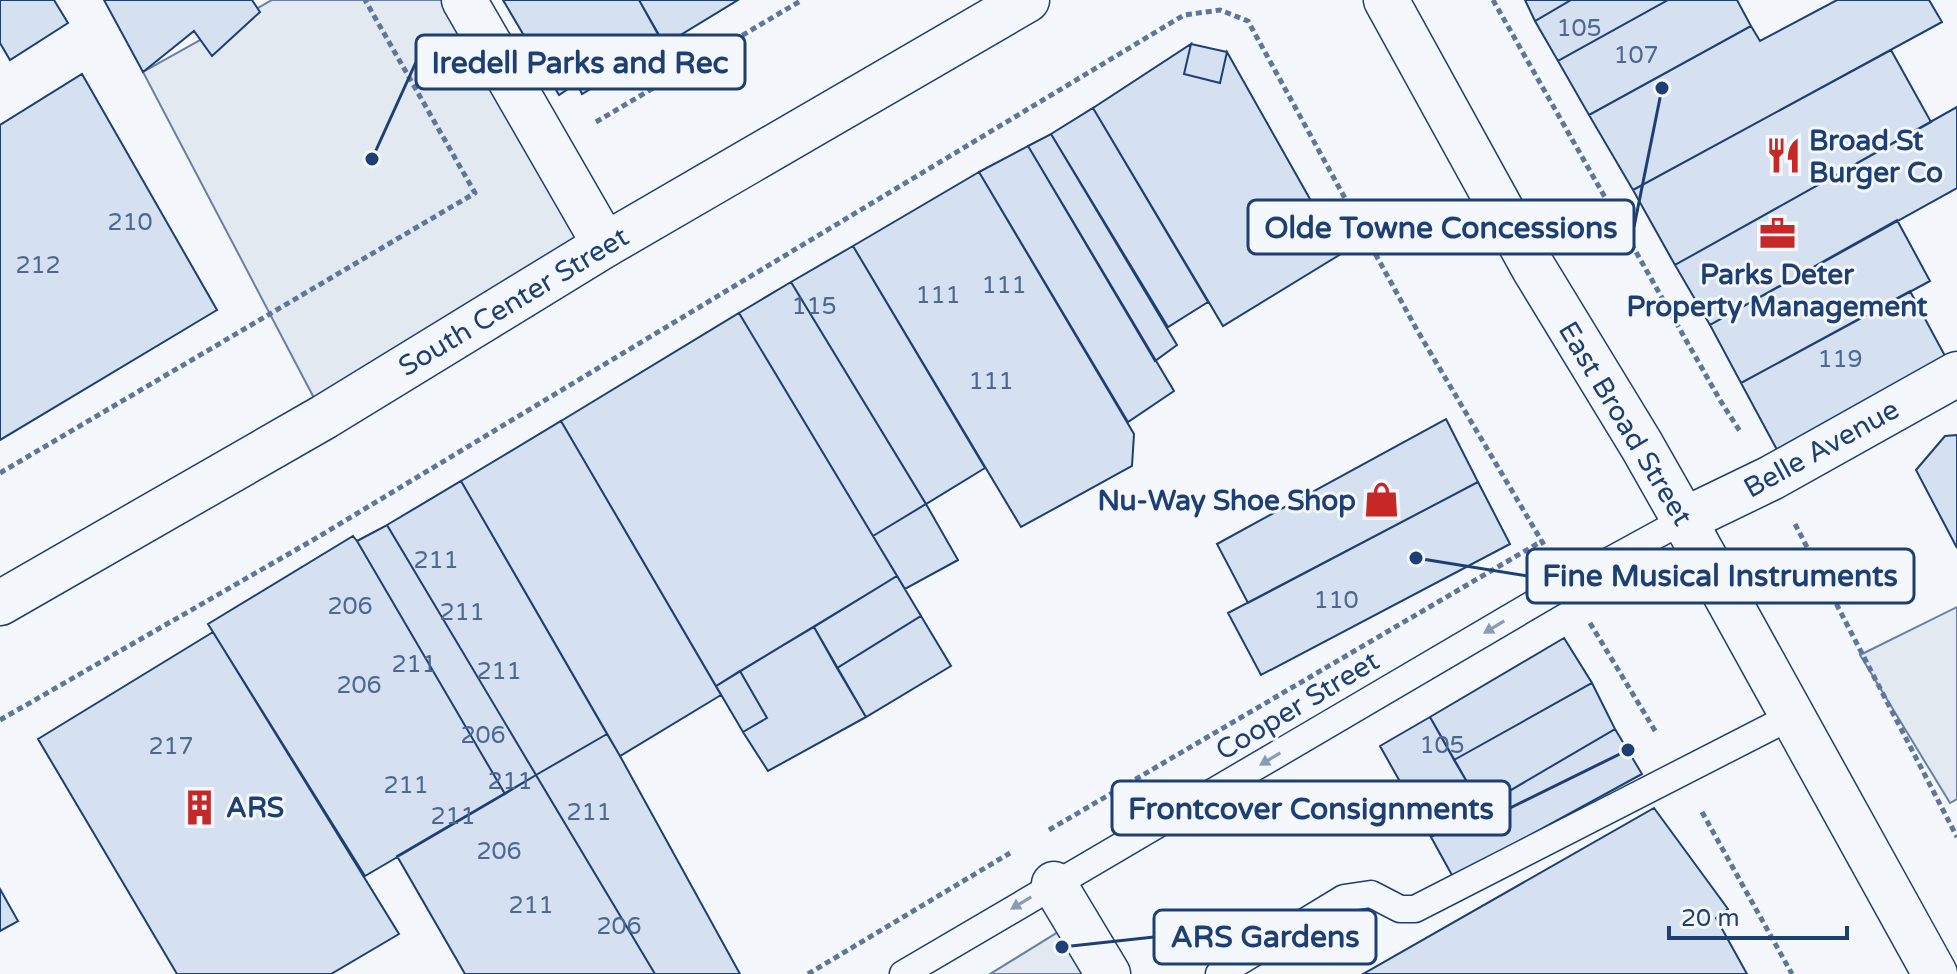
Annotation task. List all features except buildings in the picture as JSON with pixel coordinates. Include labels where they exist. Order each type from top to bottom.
[{"type":"street","points":[[464,0],[605,245]]},
{"type":"street","name":"South Center Street","points":[[0,603],[324,417],[605,245],[1027,0]]},
{"type":"street","name":"East Broad Street","points":[[1386,0],[1533,267],[1684,520],[1935,974]]},
{"type":"street","name":"Belle Avenue","points":[[1684,520],[1771,478],[1957,374]]},
{"type":"street","points":[[1054,884],[1108,974]]},
{"type":"lane","name":"Cooper Street","points":[[903,974],[1567,584],[1684,520]]},
{"type":"lane","points":[[1219,974],[1344,898],[1371,894],[1400,909],[1415,909],[1792,716]]},
{"type":"path","points":[[0,473],[475,193],[365,0]]},
{"type":"path","points":[[592,124],[802,0]]},
{"type":"path","points":[[1493,0],[1720,400],[1771,478],[1957,837]]},
{"type":"path","points":[[0,720],[313,540],[1184,15],[1220,10],[1248,21],[1417,330],[1567,584]]},
{"type":"path","points":[[1049,830],[1542,541]]},
{"type":"path","points":[[808,974],[1022,846]]},
{"type":"shaded area","points":[[272,0],[464,0],[605,245],[324,417],[143,72]]},
{"type":"shaded area","points":[[1957,607],[1957,799],[1950,803],[1860,655]]},
{"type":"shaded area","points":[[1076,921],[1108,974],[990,974]]},
{"type":"place","name":"Olde Towne Concessions","points":[[1662,88]]},
{"type":"place","name":"Broad St Burger Co","points":[[1783,156]]},
{"type":"place","name":"Iredell Parks and Rec","points":[[372,159]]},
{"type":"place","name":"Parks Deter Property Management","points":[[1777,234]]},
{"type":"place","name":"Nu-Way Shoe Shop","points":[[1382,500]]},
{"type":"place","name":"Fine Musical Instruments","points":[[1416,558]]},
{"type":"place","name":"Frontcover Consignments","points":[[1628,750]]},
{"type":"place","name":"ARS","points":[[200,807]]},
{"type":"place","name":"ARS Gardens","points":[[1062,947]]}]
